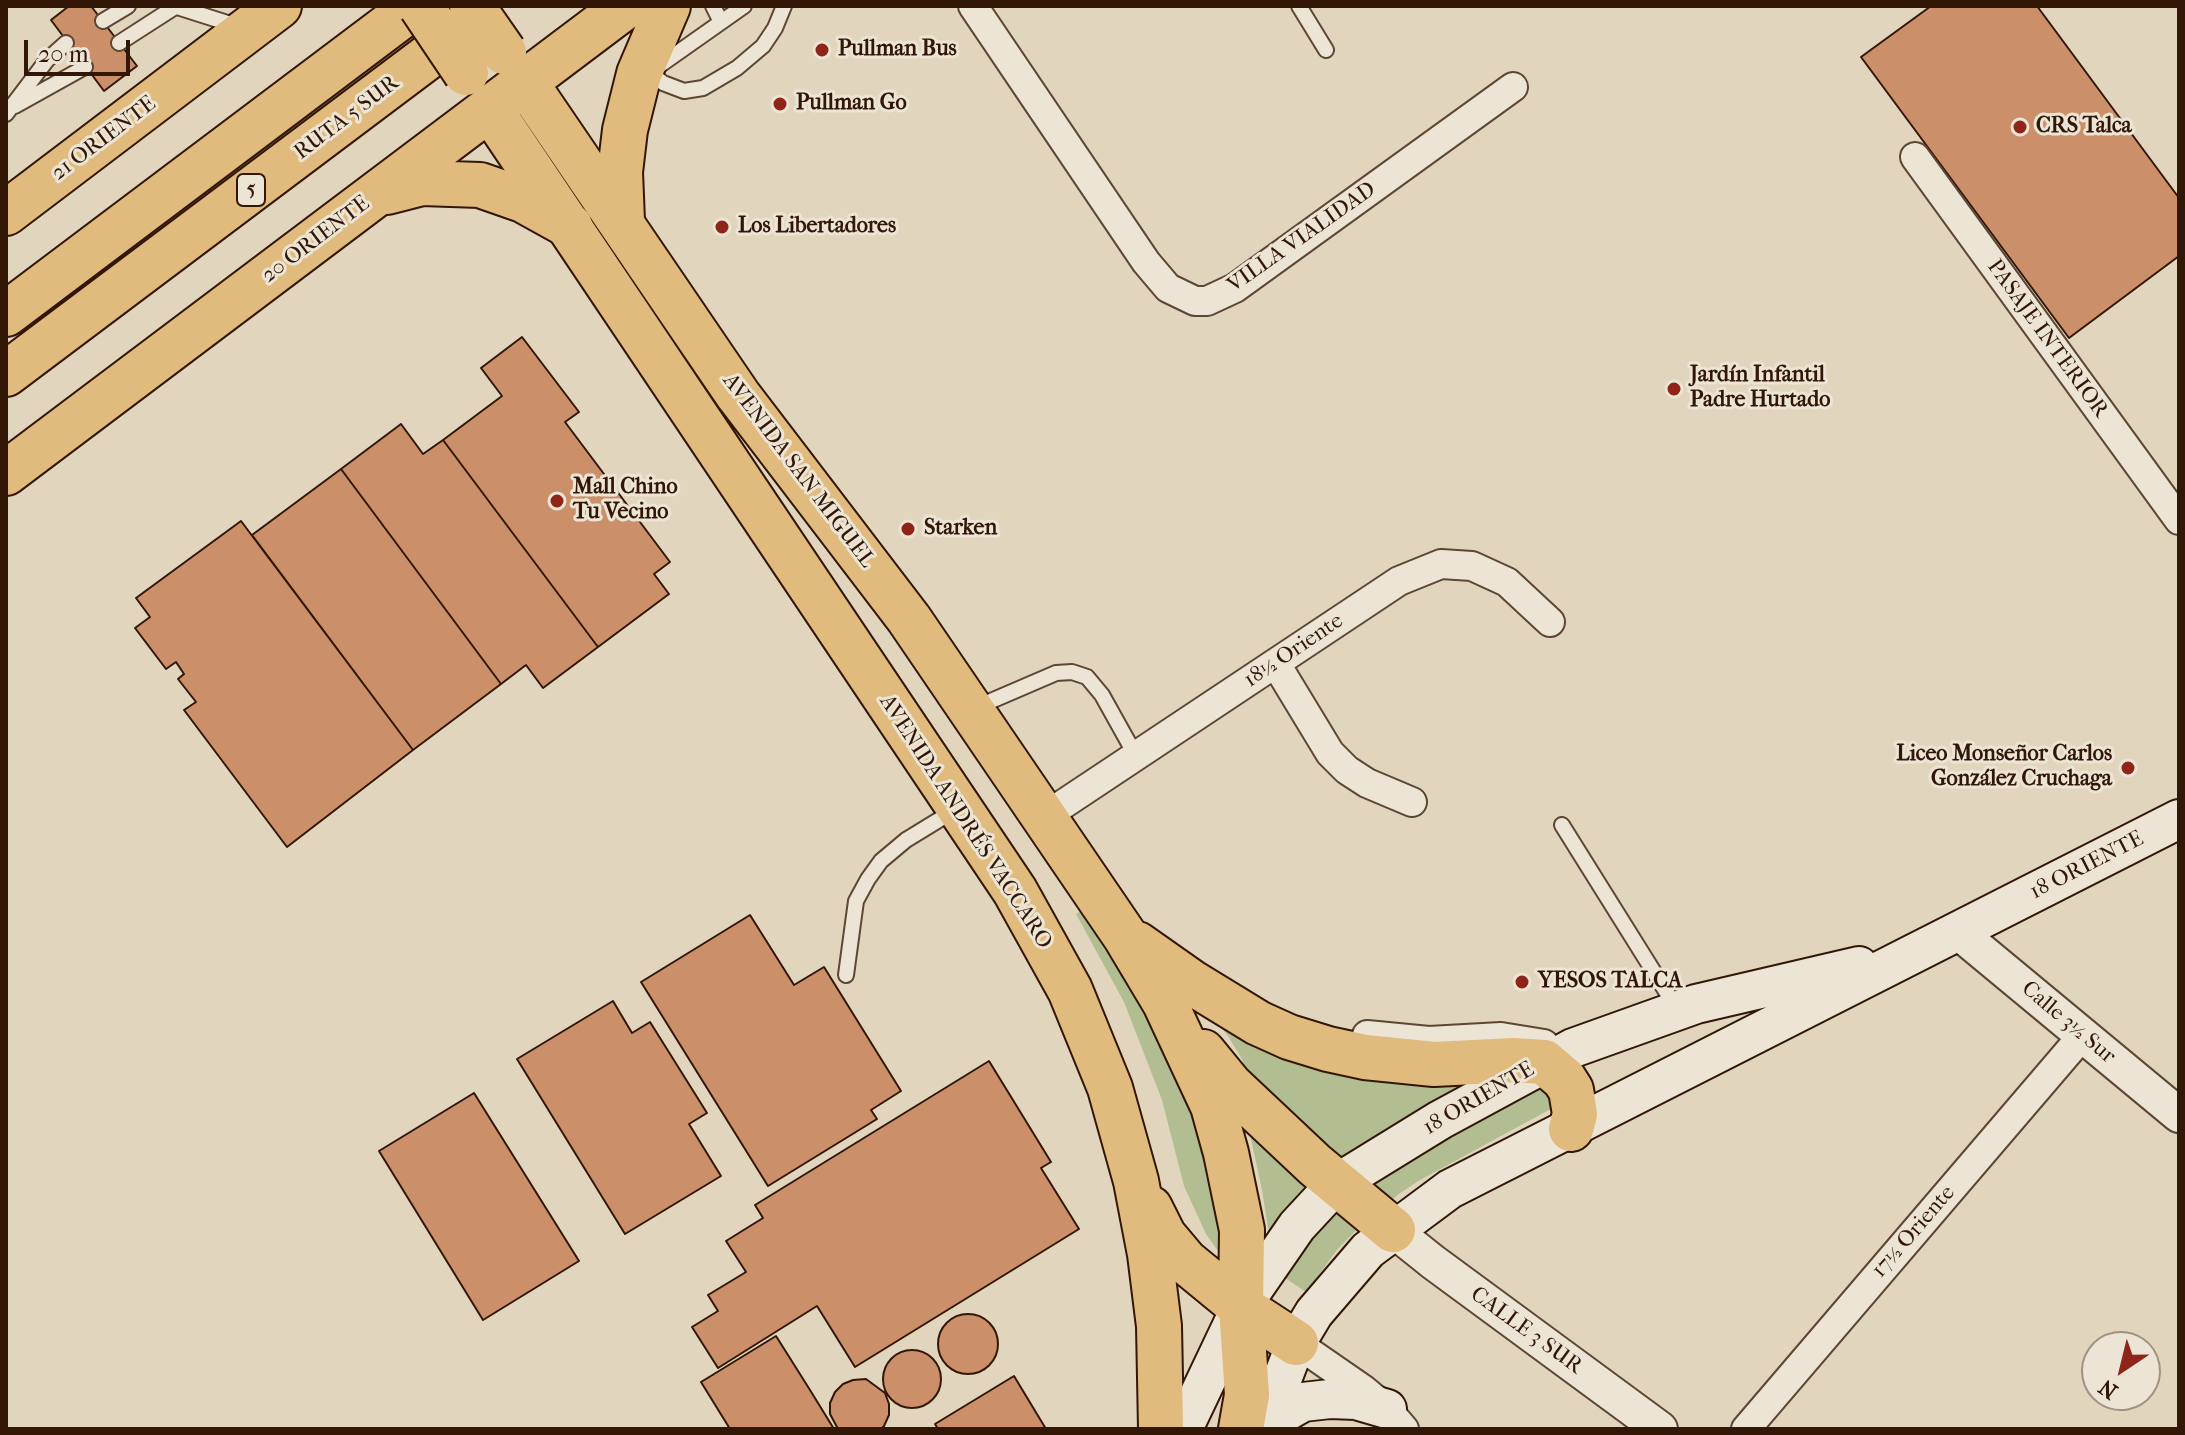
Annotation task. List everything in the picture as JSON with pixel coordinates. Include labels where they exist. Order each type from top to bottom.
[{"type":"main road","name":"5","points":[[6,314],[415,6]]},
{"type":"main road","points":[[421,6],[570,226]]},
{"type":"main road","name":"AVENIDA SAN MIGUEL","points":[[472,6],[622,221],[738,395],[874,571],[971,710],[1051,812],[1125,936]]},
{"type":"main road","name":"RUTA 5 SUR","points":[[6,374],[496,6]]},
{"type":"main road","name":"20 ORIENTE","points":[[6,473],[490,109],[514,67],[626,6]]},
{"type":"main road","points":[[622,221],[620,172],[625,130],[668,6]]},
{"type":"main road","name":"21 ORIENTE","points":[[6,213],[264,18]]},
{"type":"main road","points":[[374,197],[422,183],[480,185],[523,200],[570,226]]},
{"type":"main road","name":"AVENIDA ANDRÉS VACCARO","points":[[570,226],[1015,891],[1070,990],[1110,1088],[1136,1181],[1159,1326],[1161,1429]]},
{"type":"main road","name":"18 ORIENTE","points":[[1265,1429],[1296,1343],[1314,1313],[1368,1250],[1450,1189],[2179,819]]},
{"type":"main road","points":[[1125,936],[1165,1003],[1213,1106],[1226,1153],[1242,1230],[1241,1307],[1247,1395],[1241,1429]]},
{"type":"main road","points":[[1125,936],[1230,1007],[1289,1037],[1315,1045],[1401,1062],[1470,1063],[1556,1056],[1571,1090],[1575,1114],[1571,1129]]},
{"type":"main road","name":"18 ORIENTE","points":[[1183,1429],[1241,1307],[1297,1226],[1336,1184],[1440,1120],[1556,1056],[1677,1010],[1837,969],[1909,956]]},
{"type":"main road","points":[[1165,1003],[1230,1085],[1336,1184],[1393,1230]]},
{"type":"main road","points":[[1136,1181],[1164,1236],[1185,1261],[1241,1307],[1296,1343]]},
{"type":"main road","points":[[1265,1429],[1275,1418],[1303,1402],[1330,1399],[1356,1400],[1395,1419]]},
{"type":"street","name":"VILLA VIALIDAD","points":[[973,6],[1146,262],[1168,288],[1195,301],[1207,301],[1235,288],[1513,87]]},
{"type":"street","name":"PASAJE INTERIOR","points":[[1915,157],[2179,520]]},
{"type":"street","name":"18½ Oriente","points":[[1051,812],[1399,581],[1441,564],[1472,566],[1507,582],[1550,622]]},
{"type":"street","points":[[1276,664],[1330,753],[1347,770],[1367,783],[1412,802]]},
{"type":"street","points":[[1051,812],[1124,907],[1208,980],[1257,1006],[1301,1023],[1330,1030],[1429,1041],[1501,1037],[1528,1040],[1556,1056]]},
{"type":"street","name":"Calle 3½ Sur","points":[[1957,931],[2179,1115]]},
{"type":"street","name":"17½ Oriente","points":[[1746,1429],[2083,1035]]},
{"type":"street","name":"CALLE 3 SUR","points":[[1393,1230],[1660,1429]]},
{"type":"street","points":[[1296,1343],[1395,1419]]},
{"type":"lane","points":[[103,21],[128,6]]},
{"type":"lane","points":[[713,6],[721,22]]},
{"type":"lane","points":[[644,77],[744,6]]},
{"type":"lane","points":[[644,77],[684,91],[703,88],[737,68],[763,46],[784,6]]},
{"type":"lane","points":[[1299,6],[1326,50]]},
{"type":"lane","points":[[119,43],[174,7],[264,18]]},
{"type":"lane","points":[[7,112],[47,60],[66,43]]},
{"type":"lane","points":[[7,112],[85,67]]},
{"type":"lane","points":[[971,710],[1056,673],[1072,672],[1087,677],[1102,695],[1136,756]]},
{"type":"lane","points":[[846,975],[856,901],[868,879],[881,861],[906,840],[959,807]]},
{"type":"lane","points":[[1562,825],[1677,1010]]},
{"type":"green space","points":[[1085,909],[1147,1005],[1202,1122],[1228,1265],[1206,1234],[1184,1186],[1162,1100],[1124,1002],[1076,914]]},
{"type":"green space","points":[[1201,1002],[1218,1013],[1532,1064],[1560,1104],[1399,1194],[1361,1225],[1337,1250],[1306,1292],[1275,1271],[1248,1125],[1243,1061]]},
{"type":"building","points":[[69,6],[91,6],[137,66],[104,91],[51,20]]},
{"type":"building","name":"CRS Talca","points":[[1931,6],[2037,6],[2179,198],[2179,256],[2069,338],[1861,57]]},
{"type":"building","name":"Mall Chino Tu Vecino","points":[[522,337],[579,412],[565,422],[670,562],[654,574],[669,594],[598,647],[443,440],[502,396],[481,368]]},
{"type":"building","points":[[401,424],[423,454],[443,440],[598,647],[543,688],[526,665],[501,684],[341,469]]},
{"type":"building","points":[[341,469],[501,684],[413,750],[252,535]]},
{"type":"building","points":[[241,521],[413,750],[287,847],[184,710],[196,702],[178,679],[184,674],[176,662],[166,669],[135,628],[150,617],[136,598]]},
{"type":"building","points":[[750,915],[794,985],[824,967],[901,1091],[871,1110],[877,1119],[768,1186],[641,982]]},
{"type":"building","points":[[613,1001],[632,1033],[650,1022],[707,1113],[689,1124],[721,1176],[625,1234],[517,1059]]},
{"type":"building","points":[[989,1061],[1051,1162],[1041,1168],[1079,1229],[855,1367],[817,1306],[718,1368],[692,1327],[718,1311],[708,1295],[746,1272],[726,1241],[763,1218],[755,1205]]},
{"type":"building","points":[[474,1093],[579,1261],[483,1320],[379,1151]]},
{"type":"building","points":[[968,1314],[989,1323],[998,1344],[989,1365],[968,1374],[947,1365],[938,1344],[947,1323]]},
{"type":"building","points":[[776,1336],[834,1429],[730,1429],[701,1382]]},
{"type":"building","points":[[912,1350],[933,1358],[941,1379],[933,1400],[912,1408],[891,1400],[883,1379],[891,1358]]},
{"type":"building","points":[[1014,1376],[1046,1429],[938,1429],[935,1424]]},
{"type":"building","points":[[866,1379],[885,1393],[889,1415],[884,1426],[881,1429],[838,1429],[830,1414],[830,1403],[835,1392],[843,1384]]},
{"type":"place","name":"Pullman Bus","points":[[822,50]]},
{"type":"place","name":"Pullman Go","points":[[780,104]]},
{"type":"place","name":"CRS Talca","points":[[2020,127]]},
{"type":"place","name":"Los Libertadores","points":[[722,227]]},
{"type":"place","name":"Jardín Infantil Padre Hurtado","points":[[1674,389]]},
{"type":"place","name":"Mall Chino Tu Vecino","points":[[557,501]]},
{"type":"place","name":"Starken","points":[[908,529]]},
{"type":"place","name":"Liceo Monseñor Carlos González Cruchaga","points":[[2128,768]]},
{"type":"place","name":"YESOS TALCA","points":[[1522,982]]}]
